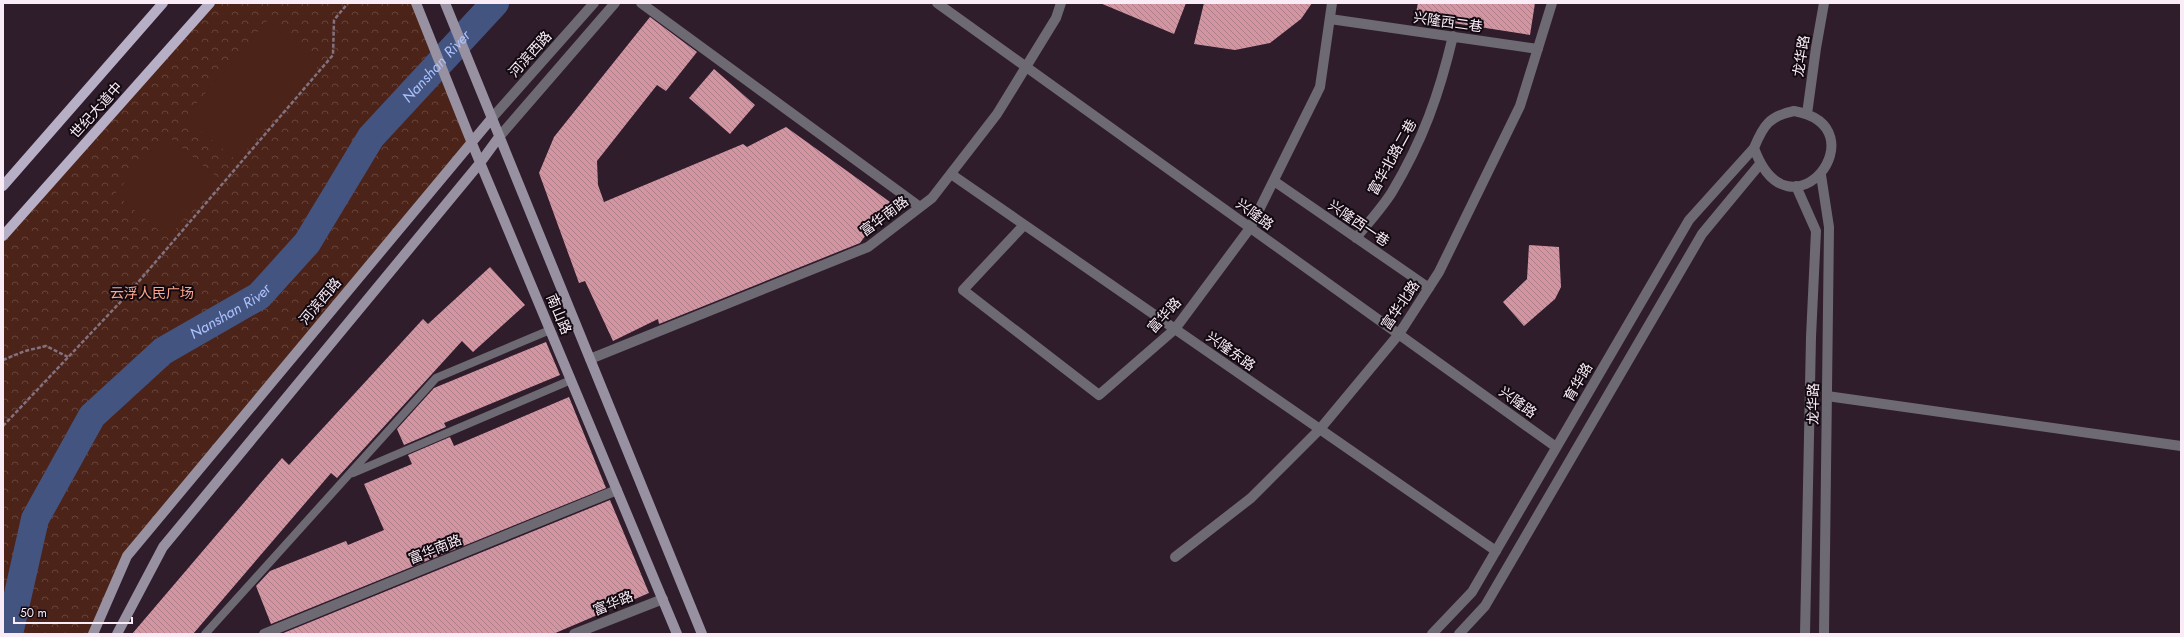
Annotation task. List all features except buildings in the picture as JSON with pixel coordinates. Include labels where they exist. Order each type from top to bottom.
[{"type":"main road","name":"世纪大道中","points":[[3,186],[163,3]]},
{"type":"main road","name":"世纪大道中","points":[[3,236],[210,3]]},
{"type":"main road","name":"南山路","points":[[416,3],[480,163],[678,634]]},
{"type":"main road","name":"南山路","points":[[445,3],[702,634]]},
{"type":"main road","name":"河滨西路","points":[[93,634],[127,556],[471,141],[492,118]]},
{"type":"main road","points":[[117,634],[163,546],[480,163],[499,137]]},
{"type":"street","name":"河滨西路","points":[[492,118],[594,3]]},
{"type":"street","points":[[499,137],[615,3]]},
{"type":"street","points":[[641,3],[920,207]]},
{"type":"street","name":"兴隆路","points":[[937,3],[1556,447]]},
{"type":"street","name":"富华南路","points":[[590,359],[868,247],[932,198],[951,174],[997,114],[1056,18],[1061,3]]},
{"type":"street","name":"富华路","points":[[1024,225],[963,290],[1099,395],[1175,329],[1250,228],[1320,87],[1332,3]]},
{"type":"street","name":"富华北路","points":[[1175,557],[1251,498],[1320,429],[1399,334],[1439,272],[1520,106],[1552,3]]},
{"type":"street","name":"龙华路","points":[[1807,114],[1824,3]]},
{"type":"street","name":"兴隆西二巷","points":[[1330,19],[1538,49]]},
{"type":"street","name":"富华北路二巷","points":[[1356,238],[1391,193],[1420,142],[1440,88],[1453,36]]},
{"type":"street","points":[[1794,111],[1807,114],[1822,123],[1830,137],[1832,150],[1828,164],[1820,175],[1810,183],[1789,186],[1778,183],[1767,175],[1760,164],[1754,148],[1764,126],[1774,118],[1794,111]]},
{"type":"street","name":"育华路","points":[[1432,634],[1472,592],[1689,220],[1754,148]]},
{"type":"street","points":[[1459,634],[1485,606],[1702,234],[1760,164]]},
{"type":"street","name":"兴隆东路","points":[[951,174],[1496,551]]},
{"type":"street","name":"龙华路","points":[[1820,175],[1829,227],[1824,634]]},
{"type":"street","name":"兴隆西一巷","points":[[1274,181],[1429,288]]},
{"type":"street","name":"龙华路","points":[[1796,186],[1816,231],[1810,337],[1805,634]]},
{"type":"street","points":[[1827,396],[2181,446]]},
{"type":"street","name":"富华南路","points":[[264,634],[617,490]]},
{"type":"street","name":"富华路","points":[[574,634],[663,599]]},
{"type":"lane","points":[[205,634],[436,378],[550,330]]},
{"type":"lane","points":[[349,474],[571,380]]},
{"type":"path","points":[[3,426],[128,294],[333,55],[334,20],[348,3]]},
{"type":"path","points":[[3,360],[25,351],[46,346],[68,357]]},
{"type":"green space","name":"云浮人民广场","points":[[210,3],[416,3],[471,141],[127,556],[93,634],[3,634],[3,236]]},
{"type":"green space","points":[[267,21],[319,65],[237,161],[185,117]]},
{"type":"green space","points":[[165,134],[218,178],[168,238],[115,194]]},
{"type":"waterway","name":"Nanshan River","points":[[9,634],[35,519],[92,416],[163,351],[259,296],[307,243],[371,137],[495,3]]}]
